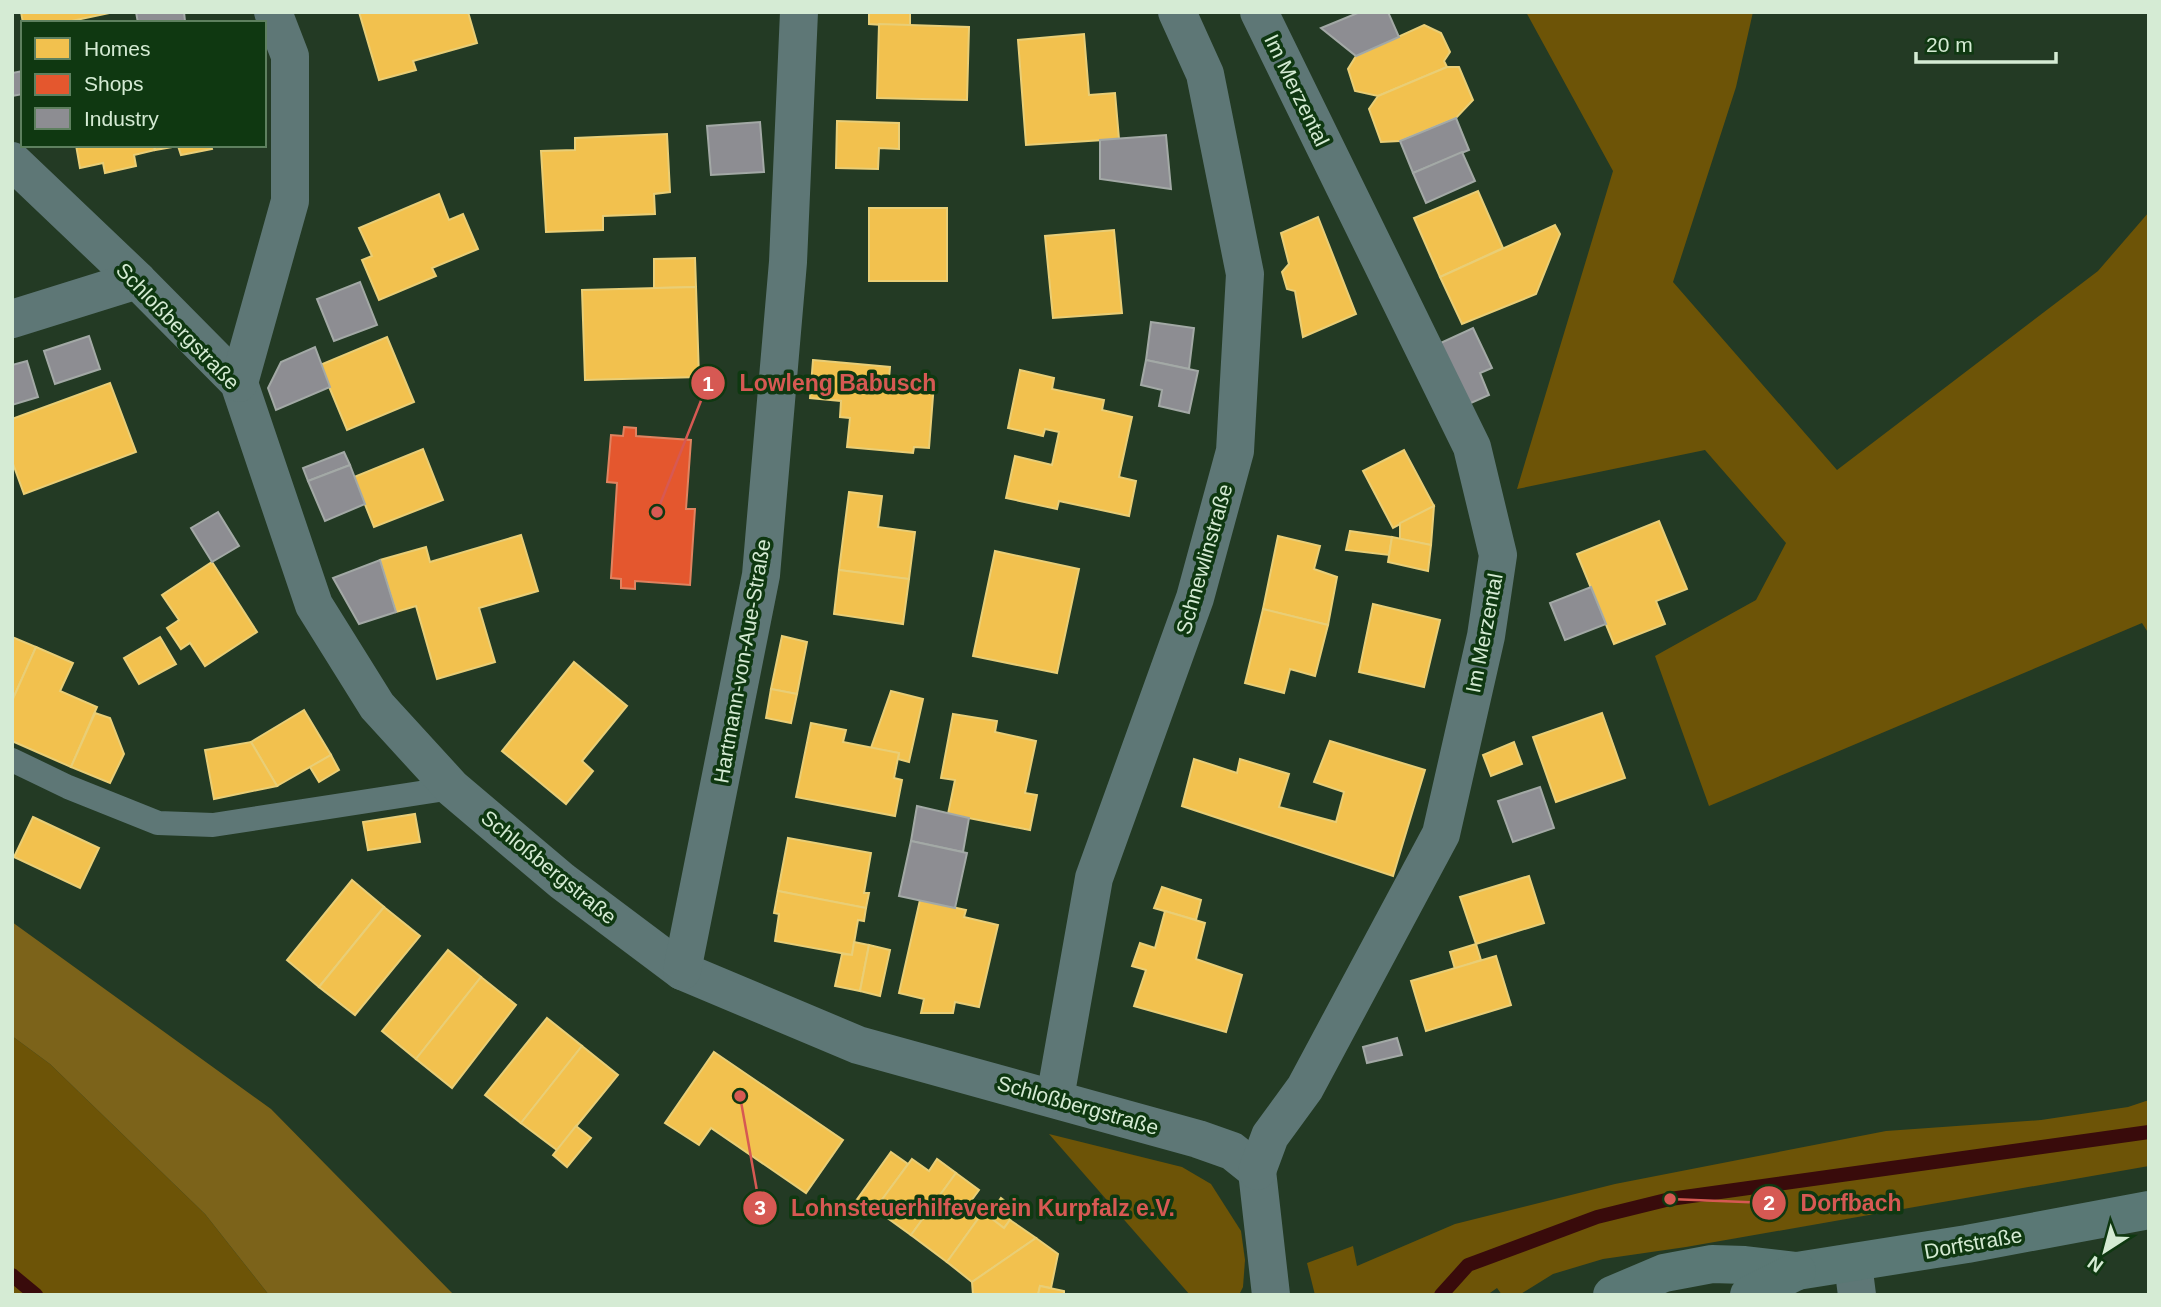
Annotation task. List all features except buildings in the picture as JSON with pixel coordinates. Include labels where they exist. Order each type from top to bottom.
[{"type":"main road","name":"Dorfstraße","points":[[1612,1295],[1664,1273],[1712,1264],[1745,1265],[1855,1279],[2149,1210]]},
{"type":"main road","name":"Dorfstraße","points":[[1749,1295],[1797,1271]]},
{"type":"street","points":[[239,383],[290,201],[290,56],[273,12]]},
{"type":"street","name":"Hartmann-von-Aue-Straße","points":[[682,971],[761,575],[788,262],[799,12]]},
{"type":"street","name":"Schnewlinstraße","points":[[1055,1098],[1094,878],[1195,598],[1235,451],[1245,274],[1205,74],[1177,12]]},
{"type":"street","name":"Im Merzental","points":[[1257,1171],[1270,1136],[1305,1088],[1441,834],[1486,636],[1498,555],[1472,447],[1259,12]]},
{"type":"street","name":"Schloßbergstraße","points":[[12,162],[137,280],[239,383],[314,606],[377,706],[453,788],[562,881],[682,971],[858,1045],[1055,1098],[1221,1147],[1232,1151],[1257,1171]]},
{"type":"street","points":[[12,319],[137,280]]},
{"type":"street","points":[[1257,1171],[1271,1295]]},
{"type":"lane","points":[[12,760],[68,787],[159,823],[213,825],[453,788]]},
{"type":"shaded area","points":[[1526,12],[1753,12],[1736,87],[1673,282],[1837,470],[2098,271],[2149,212],[2149,634],[2142,623],[1709,806],[1655,656],[1756,600],[1786,543],[1705,450],[1517,489],[1613,171]]},
{"type":"shaded area","points":[[12,922],[271,1109],[454,1295],[269,1295],[205,1214],[50,1064],[12,1036]]},
{"type":"shaded area","points":[[12,1036],[50,1064],[205,1214],[269,1295],[12,1295]]},
{"type":"shaded area","points":[[2149,1100],[2149,1166],[1686,1247],[1603,1259],[1553,1274],[1519,1295],[1502,1295],[1497,1288],[1487,1295],[1315,1295],[1307,1263],[1353,1246],[1357,1266],[1455,1224],[1615,1184],[1886,1131],[2041,1120],[2128,1107]]},
{"type":"shaded area","points":[[1049,1134],[1182,1167],[1211,1184],[1241,1231],[1245,1260],[1243,1287],[1239,1295],[1190,1295]]},
{"type":"waterway","points":[[1441,1295],[1468,1265],[1597,1217],[1670,1199],[2149,1132]]},
{"type":"waterway","points":[[12,1275],[36,1295]]},
{"type":"place","name":"Lowleng Babusch","points":[[657,512]]},
{"type":"place","name":"Lohnsteuerhilfeverein Kurpfalz e.V.","points":[[740,1096]]},
{"type":"place","name":"Dorfbach","points":[[1670,1199]]}]
